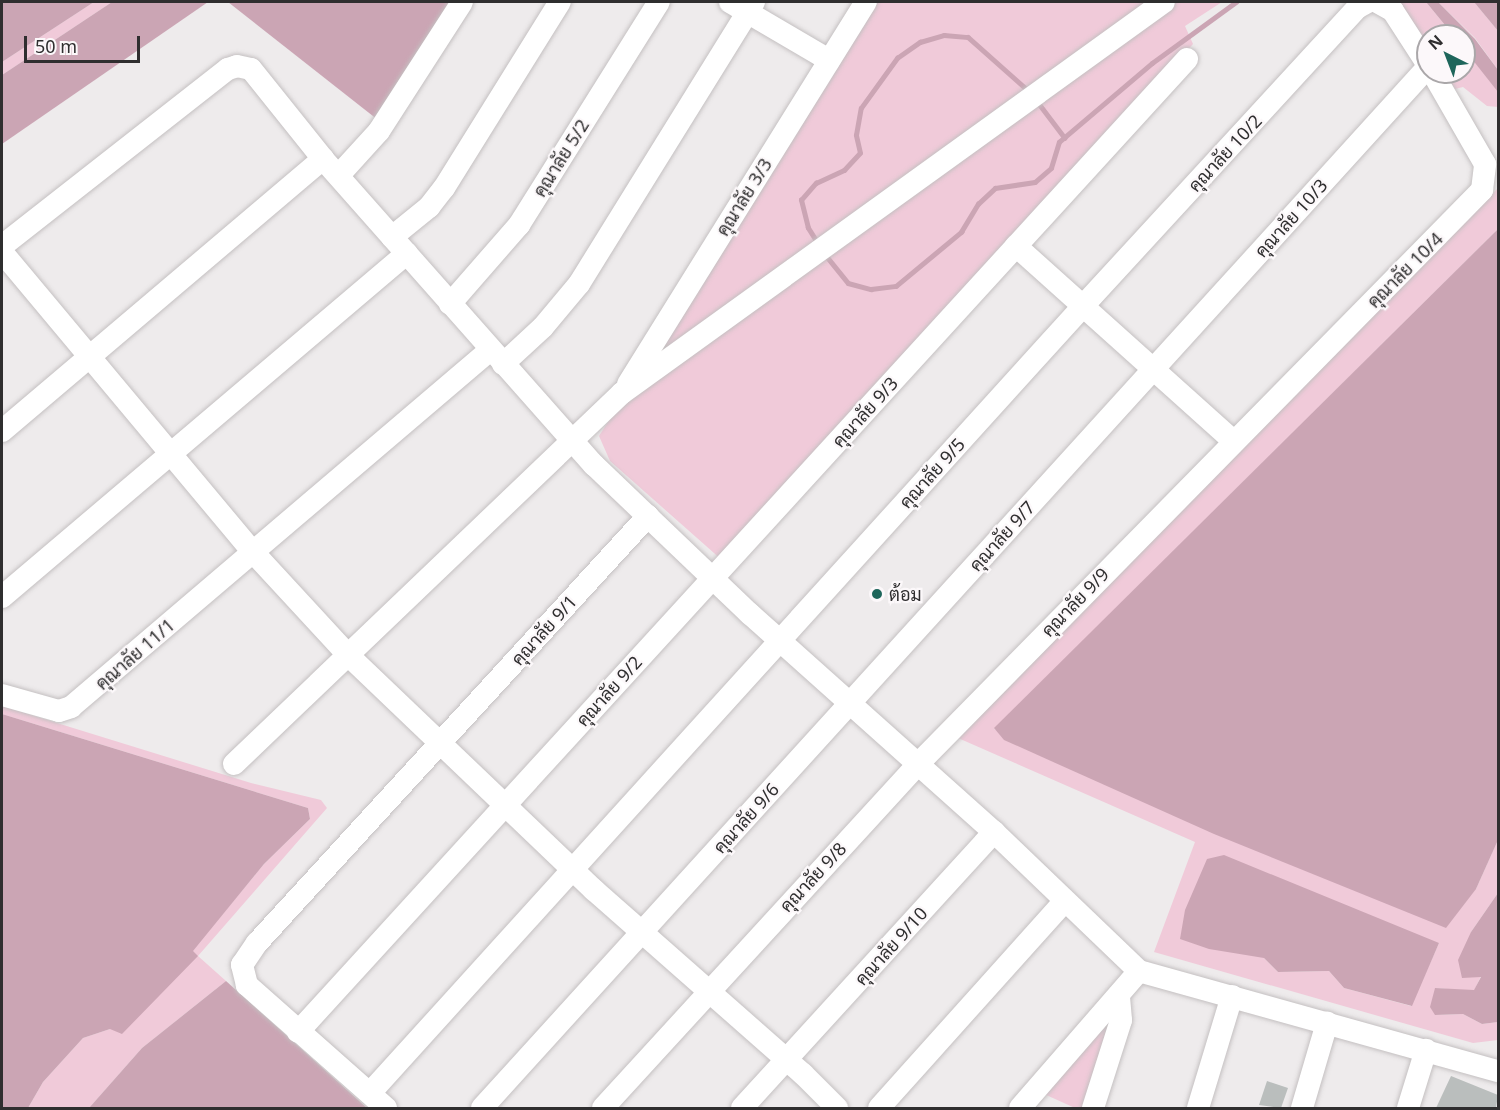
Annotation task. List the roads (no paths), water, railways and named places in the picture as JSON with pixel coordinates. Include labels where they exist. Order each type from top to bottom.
[{"type":"street","points":[[339,175],[379,130],[462,2]]},
{"type":"street","points":[[2,597],[171,454],[399,245],[444,188],[560,2]]},
{"type":"street","name":"คุณาลัย 5/2","points":[[450,304],[519,225],[659,2]]},
{"type":"street","name":"คุณาลัย 3/3","points":[[622,393],[866,2]]},
{"type":"street","points":[[234,764],[622,393],[1164,2]]},
{"type":"street","name":"คุณาลัย 10/2","points":[[1083,306],[1368,2]]},
{"type":"street","points":[[1377,2],[1393,11],[1416,47]]},
{"type":"street","points":[[744,5],[829,60]]},
{"type":"street","name":"คุณาลัย 11/1","points":[[2,695],[59,711],[71,707],[253,552],[497,357],[543,327],[579,284],[744,5]]},
{"type":"street","name":"คุณาลัย 9/3","points":[[713,578],[1187,59]]},
{"type":"street","points":[[2,246],[237,66],[251,69],[259,76],[323,159],[572,439],[713,578],[994,832],[1064,902],[1139,971],[1498,1071]]},
{"type":"street","name":"คุณาลัย 10/3","points":[[1153,370],[1416,79]]},
{"type":"street","name":"คุณาลัย 10/4","points":[[1233,441],[1482,190],[1485,164],[1439,84]]},
{"type":"street","points":[[2,431],[323,159]]},
{"type":"street","points":[[1016,246],[1233,441]]},
{"type":"street","points":[[2,252],[89,359],[253,552],[349,656],[573,870],[787,1059],[837,1108]]},
{"type":"street","name":"คุณาลัย 9/5","points":[[378,1101],[573,870],[1083,306]]},
{"type":"street","name":"คุณาลัย 9/7","points":[[850,703],[1153,370]]},
{"type":"street","name":"คุณาลัย 9/9","points":[[918,764],[1233,441]]},
{"type":"street","name":"คุณาลัย 9/1","points":[[298,1032],[247,985],[242,964],[257,943],[648,516]]},
{"type":"street","name":"คุณาลัย 9/2","points":[[298,1032],[713,578]]},
{"type":"street","name":"คุณาลัย 9/6","points":[[482,1108],[850,703]]},
{"type":"street","name":"คุณาลัย 9/8","points":[[603,1108],[918,764]]},
{"type":"street","name":"คุณาลัย 9/10","points":[[742,1108],[994,832]]},
{"type":"street","points":[[879,1108],[1064,902]]},
{"type":"street","points":[[1032,1105],[1139,971]]},
{"type":"street","points":[[1094,1108],[1121,1020],[1119,996]]},
{"type":"street","points":[[1198,1108],[1232,996]]},
{"type":"street","points":[[1302,1108],[1328,1023]]},
{"type":"street","points":[[298,1032],[378,1101]]},
{"type":"street","points":[[1408,1108],[1426,1050]]},
{"type":"waterway","points":[[824,253],[848,283],[871,289],[896,286],[961,232],[978,204],[995,188],[1035,182],[1051,168],[1059,142],[1152,63],[1236,2]]},
{"type":"waterway","points":[[818,244],[808,228],[801,200],[816,183],[844,170],[860,153],[856,135],[861,108],[897,58],[920,42],[944,35],[968,37],[1030,92]]},
{"type":"waterway","points":[[1037,101],[1065,138]]},
{"type":"place","name":"ต้อม","points":[[877,594]]}]
